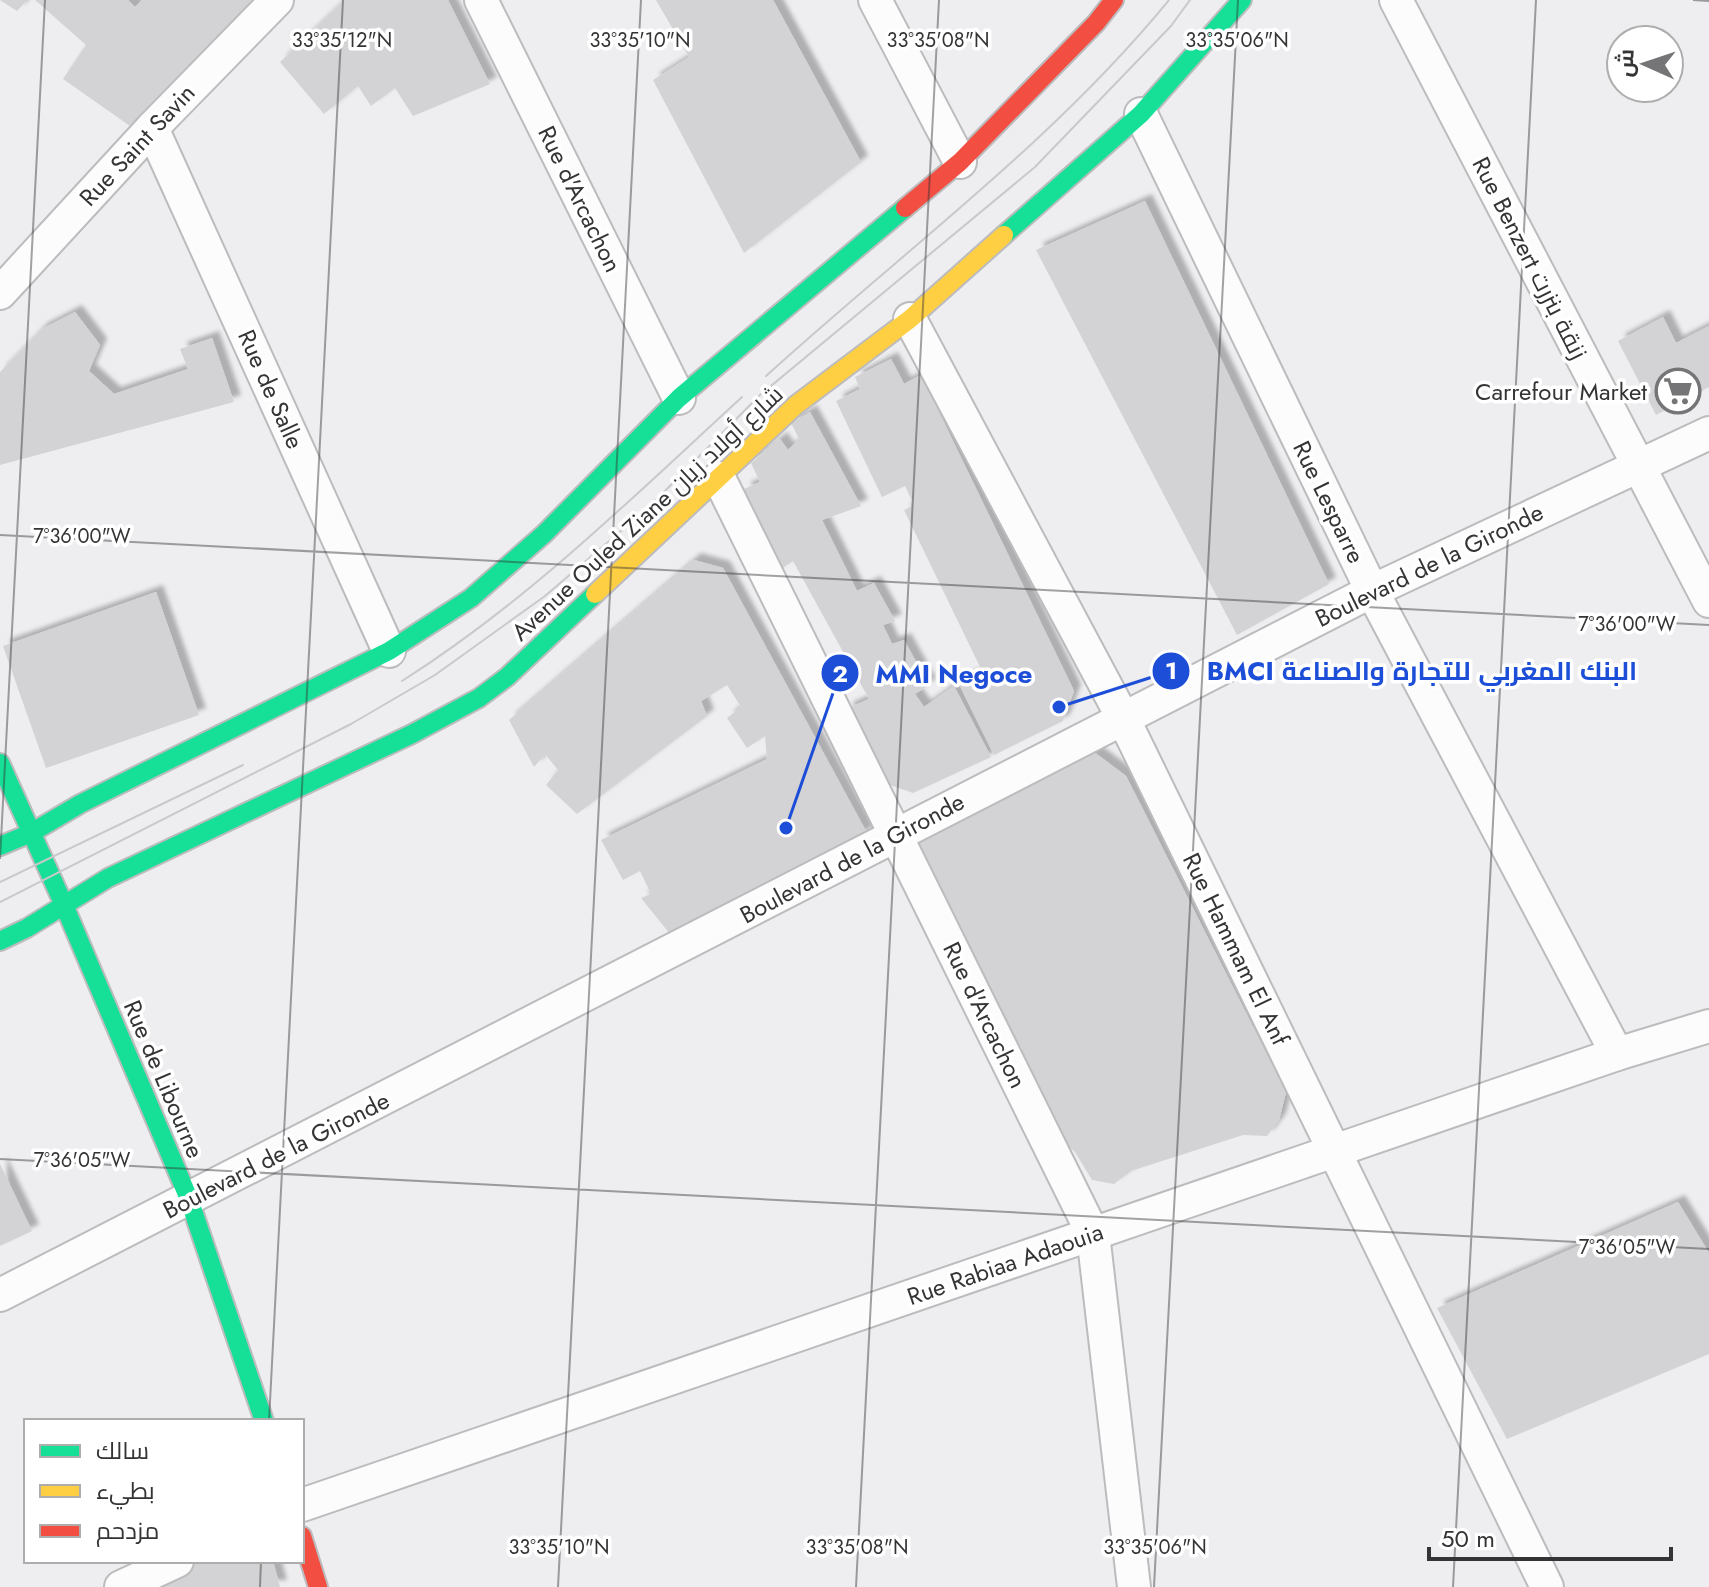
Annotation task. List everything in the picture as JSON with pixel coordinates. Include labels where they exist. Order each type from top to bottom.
[{"type":"main road","points":[[0,846],[389,651],[471,598],[509,567],[679,398],[960,162],[1096,23],[1114,0]]},
{"type":"main road","name":"Avenue Ouled Ziane شارع أولاد زيان","points":[[0,941],[108,878],[412,734],[479,698],[507,677],[796,405],[910,319],[1141,114],[1242,0]]},
{"type":"main road","name":"Rue de Libourne","points":[[0,763],[189,1199],[263,1419]]},
{"type":"main road","points":[[304,1542],[318,1587]]},
{"type":"street","name":"Rue Saint Savin","points":[[0,293],[152,128],[277,0]]},
{"type":"street","name":"Rue d'Arcachon","points":[[481,0],[679,398]]},
{"type":"street","points":[[875,0],[960,162]]},
{"type":"street","name":"Rue Benzert زنقة بنزرت","points":[[1396,0],[1709,601]]},
{"type":"street","name":"Rue Lesparre","points":[[1141,114],[1372,591],[1617,1054]]},
{"type":"street","name":"Rue de Salle","points":[[152,128],[389,651]]},
{"type":"street","name":"Rue Hammam El Anf","points":[[910,319],[1123,718],[1547,1587]]},
{"type":"street","name":"Boulevard de la Gironde","points":[[0,1295],[1372,591],[1709,433]]},
{"type":"street","name":"Rue d'Arcachon","points":[[719,478],[1093,1234],[1134,1587]]},
{"type":"street","name":"Rue Rabiaa Adaouia","points":[[304,1504],[1617,1054],[1709,1026]]},
{"type":"street","points":[[121,1587],[173,1563]]},
{"type":"building","points":[[0,0],[27,0],[17,11]]},
{"type":"building","points":[[35,0],[128,0],[135,7],[142,0],[252,0],[130,126],[63,79],[86,45]]},
{"type":"building","points":[[345,0],[448,0],[490,84],[413,116],[395,88],[371,106],[358,86],[324,114],[280,62]]},
{"type":"building","points":[[656,0],[773,0],[861,162],[744,253],[653,80],[689,57]]},
{"type":"building","points":[[1145,201],[1329,584],[1237,635],[1036,250]]},
{"type":"building","points":[[75,312],[100,345],[89,371],[114,394],[188,369],[180,349],[212,338],[234,402],[0,465],[0,372],[42,329]]},
{"type":"building","points":[[1663,317],[1676,343],[1709,326],[1709,387],[1656,415],[1618,341]]},
{"type":"building","points":[[891,359],[904,384],[921,375],[1074,691],[1063,721],[994,755],[958,682],[982,671],[904,510],[914,505],[905,486],[882,497],[836,401],[860,389],[855,377]]},
{"type":"building","points":[[810,412],[861,506],[822,520],[857,591],[874,583],[895,621],[883,625],[892,644],[904,640],[929,685],[915,694],[924,707],[954,686],[991,757],[913,793],[878,781],[846,709],[869,699],[793,561],[783,568],[744,489],[760,482],[751,463],[780,439],[788,450],[799,439],[791,423]]},
{"type":"building","points":[[694,560],[723,568],[867,833],[674,939],[641,898],[651,894],[640,871],[623,880],[601,840],[767,759],[765,736],[747,748],[727,718],[741,707],[727,685],[701,701],[707,716],[577,814],[546,785],[558,770],[545,754],[534,767],[509,720]]},
{"type":"building","points":[[156,592],[199,715],[46,768],[3,646]]},
{"type":"building","points":[[1079,741],[1126,776],[1286,1092],[1279,1120],[1267,1136],[1243,1135],[1131,1171],[1114,1184],[1092,1180],[1075,1152],[1052,1131],[1021,1047],[1010,1037],[905,829]]},
{"type":"building","points":[[0,1164],[32,1231],[0,1246]]},
{"type":"building","points":[[1678,1202],[1709,1253],[1709,1354],[1507,1439],[1437,1308]]},
{"type":"building","points":[[188,1563],[274,1563],[280,1587],[138,1587]]},
{"type":"tram line","points":[[766,376],[1025,150],[1075,102],[1169,0]]},
{"type":"tram line","points":[[0,902],[351,724],[435,675],[545,596],[649,507],[760,395],[1035,167],[1171,26],[1190,0]]},
{"type":"tram line","points":[[402,681],[536,583],[742,397]]},
{"type":"tram line","points":[[0,882],[243,765]]},
{"type":"traffic: fast","points":[[1004,235],[1141,114],[1242,0]]},
{"type":"traffic: fast","points":[[0,846],[389,651],[471,598],[544,534],[679,398],[905,208]]},
{"type":"traffic: fast","points":[[0,941],[108,878],[412,734],[479,698],[507,677],[595,594]]},
{"type":"traffic: fast","points":[[0,763],[189,1199],[263,1419]]},
{"type":"traffic: slow","points":[[595,594],[796,405],[910,319],[1004,235]]},
{"type":"traffic: jam","points":[[905,208],[960,162],[1096,23],[1114,0]]},
{"type":"traffic: jam","points":[[304,1542],[318,1587]]},
{"type":"place","name":"Carrefour Market","points":[[1678,391]]},
{"type":"place","name":"BMCI البنك المغربي للتجارة والصناعة","points":[[1059,707]]},
{"type":"place","name":"MMI Negoce","points":[[786,828]]}]
